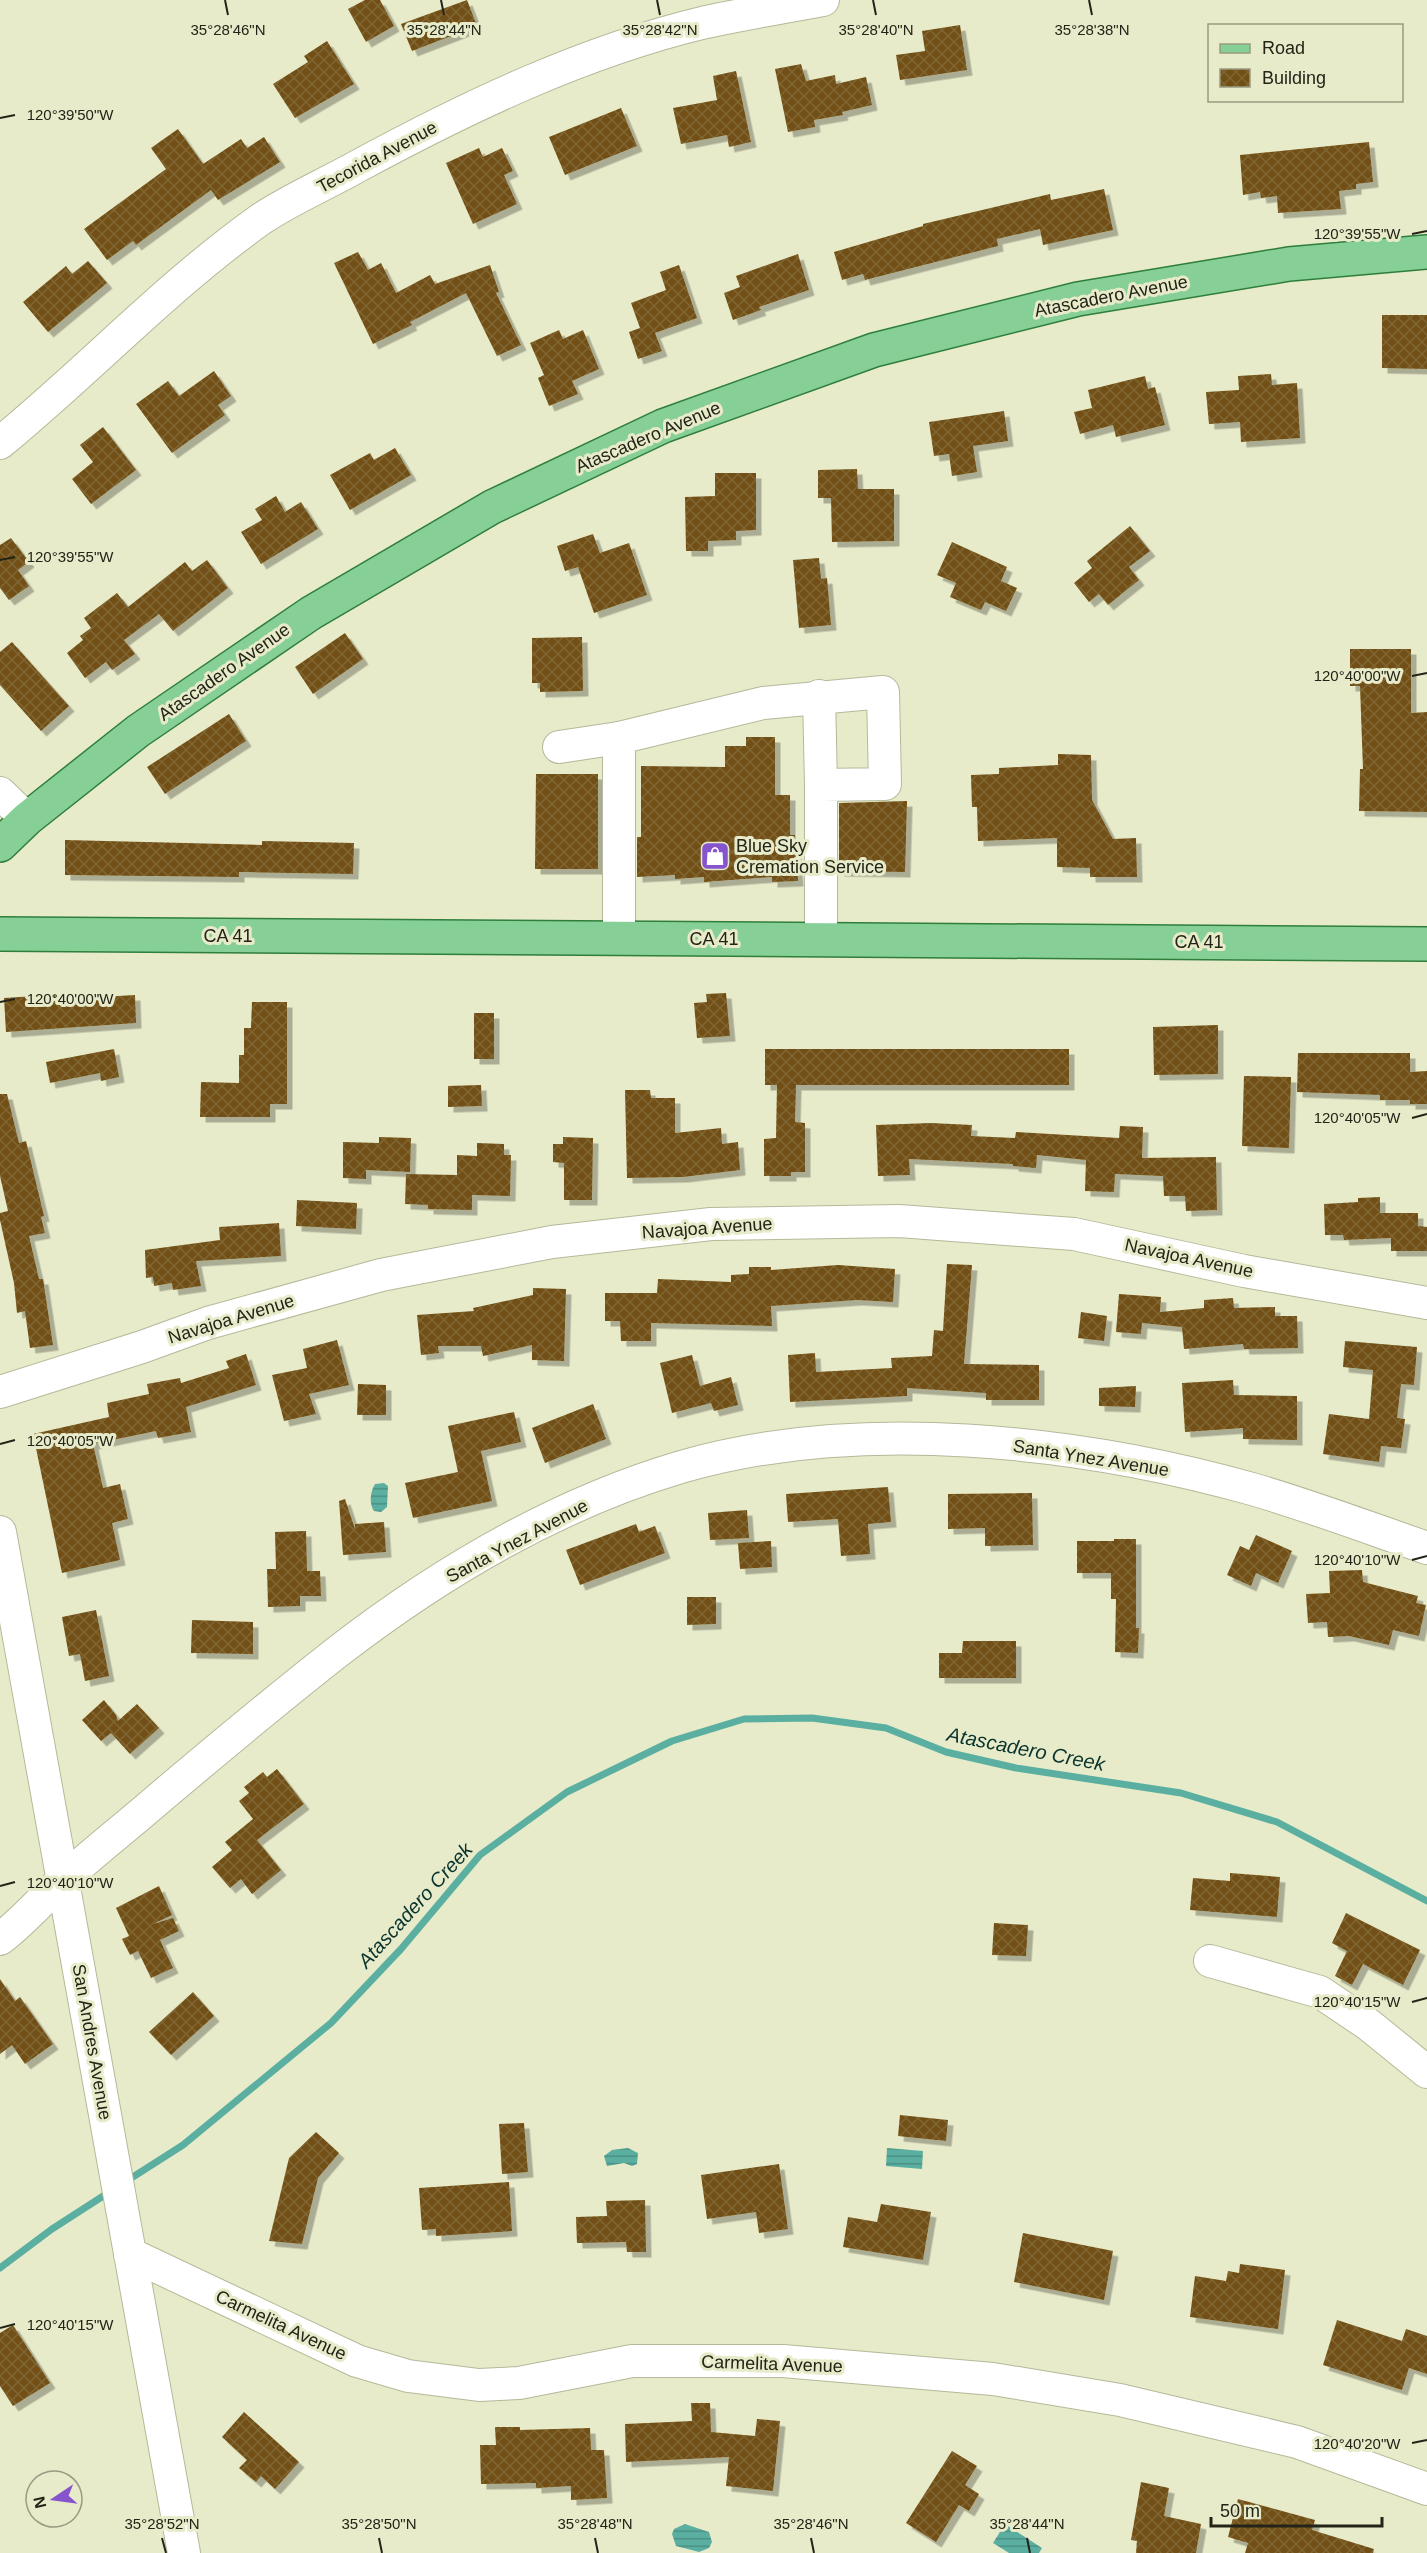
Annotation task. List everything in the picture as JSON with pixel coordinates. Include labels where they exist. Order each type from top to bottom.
[{"type":"main road","name":"Atascadero Avenue","points":[[0,845],[27,819],[138,731],[311,612],[492,507],[663,426],[873,350],[1078,299],[1289,264],[1427,252]]},
{"type":"main road","name":"CA 41","points":[[0,934],[1427,944]]},
{"type":"street","name":"Tecorida Avenue","points":[[0,443],[60,394],[161,298],[263,218],[398,144],[512,88],[620,49],[704,23],[823,0]]},
{"type":"street","points":[[559,747],[619,738],[763,703],[819,696],[883,693],[885,784],[821,785]]},
{"type":"street","points":[[819,696],[821,940]]},
{"type":"street","points":[[619,738],[619,938]]},
{"type":"street","points":[[0,793],[27,819]]},
{"type":"street","name":"Navajoa Avenue","points":[[0,1392],[142,1347],[208,1323],[381,1275],[552,1242],[711,1224],[899,1221],[1074,1234],[1244,1271],[1427,1303]]},
{"type":"street","name":"Santa Ynez Avenue","points":[[0,1939],[23,1921],[63,1880],[239,1731],[340,1650],[446,1577],[566,1511],[682,1467],[813,1443],[923,1440],[1032,1446],[1142,1464],[1247,1488],[1427,1548]]},
{"type":"street","name":"San Andres Avenue","points":[[0,1532],[10,1651],[63,1880],[184,2553]]},
{"type":"street","points":[[1210,1961],[1320,1992],[1369,2025],[1427,2072]]},
{"type":"street","name":"Carmelita Avenue","points":[[130,2254],[357,2361],[379,2369],[429,2380],[479,2385],[519,2383],[632,2361],[783,2361],[993,2379],[1120,2400],[1297,2442],[1427,2489]]},
{"type":"water","points":[[384,1483],[388,1486],[387,1507],[381,1512],[374,1511],[371,1501],[372,1491],[375,1484]]},
{"type":"water","points":[[628,2148],[638,2153],[637,2164],[632,2166],[624,2163],[607,2166],[604,2156],[612,2150]]},
{"type":"water","points":[[887,2148],[923,2151],[922,2169],[886,2166]]},
{"type":"water","points":[[685,2524],[709,2532],[712,2542],[709,2548],[699,2552],[676,2546],[672,2534],[674,2529]]},
{"type":"water","points":[[1005,2524],[1042,2548],[1039,2553],[1009,2553],[993,2543]]},
{"type":"building","points":[[365,0],[380,0],[394,26],[366,42],[348,9]]},
{"type":"building","points":[[467,0],[477,26],[412,51],[401,24]]},
{"type":"building","points":[[960,25],[967,70],[900,80],[896,55],[925,51],[922,31]]},
{"type":"building","points":[[327,41],[354,84],[295,118],[273,84],[308,62],[304,56]]},
{"type":"building","points":[[801,64],[806,81],[835,75],[836,84],[866,77],[872,105],[842,112],[843,115],[814,120],[815,127],[788,132],[775,69]]},
{"type":"building","points":[[736,71],[751,142],[729,147],[727,135],[681,144],[673,108],[717,100],[713,76]]},
{"type":"building","points":[[621,108],[637,146],[565,175],[549,137]]},
{"type":"building","points":[[178,129],[203,164],[241,139],[247,148],[264,137],[280,162],[218,200],[211,190],[136,245],[133,241],[107,260],[84,229],[166,169],[151,148]]},
{"type":"building","points":[[1369,142],[1373,182],[1356,184],[1356,189],[1339,191],[1341,209],[1278,213],[1277,196],[1261,198],[1260,192],[1243,195],[1240,155]]},
{"type":"building","points":[[479,148],[483,157],[502,148],[513,171],[504,175],[517,204],[473,224],[446,163]]},
{"type":"building","points":[[1104,189],[1113,230],[1043,245],[1040,229],[997,239],[998,246],[865,280],[863,274],[842,280],[834,252],[923,226],[923,224],[1050,194],[1051,200]]},
{"type":"building","points":[[358,252],[368,270],[381,263],[396,293],[430,275],[435,284],[490,265],[499,292],[496,293],[521,345],[497,356],[466,293],[410,322],[412,325],[373,344],[334,263]]},
{"type":"building","points":[[798,254],[809,290],[759,307],[761,310],[733,320],[724,293],[740,287],[736,276]]},
{"type":"building","points":[[88,261],[107,283],[48,332],[23,302],[66,266],[72,274]]},
{"type":"building","points":[[679,265],[697,318],[655,333],[662,351],[638,359],[629,332],[640,328],[631,303],[666,290],[660,272]]},
{"type":"building","points":[[1382,315],[1427,315],[1427,369],[1382,368]]},
{"type":"building","points":[[559,330],[563,339],[583,330],[599,369],[572,381],[578,394],[549,406],[538,378],[544,375],[530,343]]},
{"type":"building","points":[[214,371],[231,396],[218,405],[225,415],[172,453],[136,404],[168,381],[179,396]]},
{"type":"building","points":[[1271,374],[1272,385],[1297,383],[1300,438],[1241,442],[1240,422],[1209,424],[1206,392],[1239,390],[1238,376]]},
{"type":"building","points":[[1145,376],[1148,389],[1155,387],[1165,425],[1116,437],[1113,425],[1080,434],[1074,412],[1092,408],[1088,390]]},
{"type":"building","points":[[1004,411],[1008,441],[973,446],[977,472],[952,476],[949,454],[934,456],[929,422]]},
{"type":"building","points":[[103,427],[136,470],[91,504],[72,479],[93,462],[80,445]]},
{"type":"building","points":[[395,448],[411,475],[350,510],[330,475],[370,453],[374,460]]},
{"type":"building","points":[[857,469],[858,489],[894,489],[894,541],[832,542],[831,498],[818,498],[818,470]]},
{"type":"building","points":[[715,473],[756,473],[756,530],[736,531],[736,540],[708,541],[708,551],[686,551],[685,497],[715,496]]},
{"type":"building","points":[[276,496],[285,512],[301,502],[318,529],[261,564],[241,532],[262,520],[255,509]]},
{"type":"building","points":[[1130,526],[1150,551],[1129,567],[1139,580],[1108,605],[1099,594],[1089,602],[1074,583],[1092,568],[1087,561]]},
{"type":"building","points":[[593,534],[600,553],[629,543],[647,595],[594,613],[578,567],[565,571],[557,546]]},
{"type":"building","points":[[11,538],[29,562],[18,570],[29,586],[9,600],[0,588],[0,545]]},
{"type":"building","points":[[952,542],[1007,567],[1001,581],[1017,588],[1006,611],[985,602],[981,610],[950,597],[956,583],[937,575]]},
{"type":"building","points":[[819,558],[821,579],[827,578],[831,625],[799,628],[793,560]]},
{"type":"building","points":[[207,560],[228,588],[173,631],[159,614],[124,640],[135,654],[112,670],[106,662],[85,678],[67,653],[83,640],[80,636],[91,628],[84,618],[117,593],[128,607],[185,562],[192,571]]},
{"type":"building","points":[[345,633],[363,659],[313,694],[295,667]]},
{"type":"building","points":[[582,637],[583,691],[540,692],[540,683],[532,683],[532,638]]},
{"type":"building","points":[[12,642],[69,706],[41,731],[0,685],[0,652]]},
{"type":"building","points":[[1350,649],[1411,649],[1411,713],[1427,712],[1427,812],[1359,811],[1360,769],[1363,769],[1360,686],[1350,686]]},
{"type":"building","points":[[229,714],[246,741],[165,794],[147,767]]},
{"type":"building","points":[[746,737],[775,737],[775,795],[790,795],[790,835],[795,835],[798,881],[772,882],[772,877],[704,882],[704,877],[675,879],[675,875],[637,877],[637,837],[641,837],[641,766],[725,767],[725,746],[746,746]]},
{"type":"building","points":[[1058,754],[1091,755],[1092,800],[1113,839],[1136,838],[1137,877],[1090,877],[1090,868],[1057,867],[1057,838],[978,841],[977,807],[972,807],[971,775],[999,774],[999,768],[1058,765]]},
{"type":"building","points":[[536,774],[598,774],[598,869],[535,869]]},
{"type":"building","points":[[907,801],[905,872],[839,871],[839,803]]},
{"type":"building","points":[[65,840],[262,845],[262,841],[354,843],[353,874],[239,872],[239,877],[65,875]]},
{"type":"building","points":[[726,993],[730,1036],[697,1038],[694,1003],[707,1002],[706,994]]},
{"type":"building","points":[[66,994],[66,999],[135,995],[136,1023],[6,1032],[4,998]]},
{"type":"building","points":[[252,1002],[287,1002],[287,1104],[270,1104],[270,1117],[200,1117],[201,1082],[239,1083],[239,1055],[244,1055],[244,1028],[251,1028]]},
{"type":"building","points":[[474,1013],[494,1013],[494,1059],[474,1059]]},
{"type":"building","points":[[1218,1025],[1218,1074],[1154,1075],[1153,1027]]},
{"type":"building","points":[[114,1049],[119,1077],[101,1081],[100,1073],[50,1083],[46,1062]]},
{"type":"building","points":[[765,1049],[1069,1049],[1069,1085],[796,1085],[795,1122],[805,1123],[805,1172],[791,1172],[791,1176],[764,1176],[764,1139],[776,1138],[777,1085],[765,1085]]},
{"type":"building","points":[[1298,1053],[1410,1053],[1410,1072],[1427,1071],[1427,1104],[1410,1104],[1410,1100],[1380,1100],[1380,1095],[1297,1092]]},
{"type":"building","points":[[1244,1076],[1291,1077],[1289,1148],[1242,1146]]},
{"type":"building","points":[[481,1085],[482,1106],[448,1107],[448,1086]]},
{"type":"building","points":[[625,1090],[650,1090],[651,1098],[675,1098],[675,1133],[721,1128],[722,1144],[738,1142],[740,1170],[683,1177],[627,1178]]},
{"type":"building","points":[[0,1094],[7,1094],[19,1143],[26,1141],[44,1216],[41,1217],[45,1233],[29,1236],[39,1279],[43,1279],[53,1345],[30,1348],[25,1311],[17,1313],[14,1283],[0,1220],[0,1213],[8,1211],[0,1176]]},
{"type":"building","points":[[931,1123],[972,1125],[971,1136],[1015,1138],[1016,1132],[1119,1138],[1120,1126],[1143,1127],[1142,1158],[1216,1157],[1217,1210],[1186,1211],[1185,1196],[1164,1196],[1163,1176],[1115,1174],[1114,1192],[1085,1191],[1086,1160],[1037,1155],[1036,1168],[1013,1166],[1013,1164],[909,1159],[910,1175],[878,1176],[876,1125]]},
{"type":"building","points":[[379,1137],[411,1138],[410,1172],[366,1170],[366,1179],[343,1178],[343,1142],[379,1143]]},
{"type":"building","points":[[563,1137],[593,1138],[592,1200],[564,1200],[564,1163],[553,1162],[553,1144],[563,1144]]},
{"type":"building","points":[[477,1143],[504,1144],[504,1155],[511,1155],[510,1196],[472,1195],[472,1210],[428,1209],[428,1205],[405,1204],[406,1174],[457,1175],[457,1155],[477,1156]]},
{"type":"building","points":[[1380,1197],[1380,1213],[1418,1213],[1418,1226],[1427,1227],[1427,1251],[1391,1251],[1391,1238],[1344,1240],[1343,1235],[1325,1235],[1324,1204],[1358,1202],[1358,1198]]},
{"type":"building","points":[[297,1200],[357,1203],[356,1229],[296,1226]]},
{"type":"building","points":[[279,1223],[281,1256],[196,1261],[201,1286],[173,1290],[172,1283],[154,1286],[153,1277],[146,1278],[145,1250],[220,1240],[219,1227]]},
{"type":"building","points":[[947,1264],[972,1265],[964,1364],[1039,1365],[1039,1400],[986,1400],[986,1393],[907,1388],[907,1396],[790,1402],[788,1355],[815,1353],[816,1372],[892,1368],[891,1358],[932,1356],[934,1330],[943,1331]]},
{"type":"building","points":[[838,1265],[895,1269],[893,1302],[857,1300],[771,1306],[772,1326],[651,1323],[651,1341],[621,1341],[620,1321],[605,1321],[605,1293],[657,1293],[658,1279],[731,1282],[731,1275],[749,1274],[749,1267],[771,1267],[771,1270]]},
{"type":"building","points":[[533,1288],[566,1289],[564,1361],[532,1360],[532,1345],[483,1356],[481,1346],[438,1346],[439,1353],[421,1355],[417,1315],[474,1311],[473,1308],[533,1295]]},
{"type":"building","points":[[1119,1294],[1161,1297],[1160,1312],[1204,1308],[1204,1300],[1233,1298],[1234,1308],[1275,1307],[1275,1316],[1297,1316],[1298,1348],[1244,1349],[1243,1344],[1184,1349],[1182,1327],[1142,1323],[1141,1334],[1116,1332]]},
{"type":"building","points":[[1081,1312],[1107,1316],[1104,1341],[1078,1338]]},
{"type":"building","points":[[337,1340],[349,1385],[309,1394],[316,1414],[284,1421],[272,1375],[307,1368],[303,1349]]},
{"type":"building","points":[[1345,1341],[1417,1347],[1414,1385],[1401,1384],[1397,1418],[1405,1419],[1401,1448],[1381,1446],[1379,1462],[1323,1454],[1329,1414],[1369,1419],[1373,1370],[1343,1367]]},
{"type":"building","points":[[246,1354],[256,1385],[186,1407],[191,1432],[158,1438],[156,1431],[93,1444],[103,1488],[120,1484],[128,1519],[112,1523],[120,1560],[62,1573],[33,1434],[109,1417],[107,1403],[149,1394],[147,1384],[180,1378],[181,1383],[229,1368],[226,1361]]},
{"type":"building","points":[[692,1355],[700,1386],[731,1377],[738,1405],[714,1411],[711,1403],[672,1413],[660,1363]]},
{"type":"building","points":[[1233,1380],[1234,1395],[1297,1396],[1297,1440],[1243,1439],[1243,1428],[1185,1432],[1182,1383]]},
{"type":"building","points":[[358,1384],[386,1385],[386,1415],[357,1415]]},
{"type":"building","points":[[1136,1386],[1135,1407],[1099,1406],[1099,1388]]},
{"type":"building","points":[[593,1404],[606,1439],[545,1463],[532,1428]]},
{"type":"building","points":[[514,1412],[521,1442],[481,1451],[492,1501],[413,1518],[405,1483],[458,1472],[448,1426]]},
{"type":"building","points":[[888,1487],[891,1522],[868,1524],[870,1554],[841,1556],[838,1519],[788,1522],[786,1494]]},
{"type":"building","points":[[1032,1493],[1033,1545],[985,1546],[985,1528],[948,1529],[948,1494]]},
{"type":"building","points":[[345,1499],[355,1529],[355,1524],[384,1522],[386,1552],[343,1555],[339,1501]]},
{"type":"building","points":[[747,1510],[749,1538],[710,1540],[708,1513]]},
{"type":"building","points":[[636,1524],[639,1532],[655,1526],[665,1553],[580,1585],[566,1550]]},
{"type":"building","points":[[306,1531],[307,1571],[320,1571],[321,1596],[300,1596],[300,1606],[268,1607],[267,1569],[276,1569],[275,1532]]},
{"type":"building","points":[[1256,1535],[1292,1551],[1278,1583],[1256,1573],[1251,1586],[1227,1575],[1240,1546],[1249,1550]]},
{"type":"building","points":[[1114,1539],[1136,1539],[1138,1653],[1115,1652],[1116,1599],[1111,1599],[1111,1573],[1077,1573],[1077,1541],[1114,1541]]},
{"type":"building","points":[[771,1541],[772,1567],[740,1569],[738,1543]]},
{"type":"building","points":[[1362,1570],[1363,1582],[1418,1596],[1416,1603],[1426,1605],[1419,1636],[1393,1630],[1389,1645],[1349,1636],[1328,1637],[1327,1622],[1308,1623],[1306,1594],[1330,1593],[1329,1571]]},
{"type":"building","points":[[687,1597],[716,1597],[716,1624],[687,1625]]},
{"type":"building","points":[[96,1610],[109,1676],[85,1681],[80,1654],[69,1656],[62,1617]]},
{"type":"building","points":[[192,1620],[253,1622],[253,1654],[191,1653]]},
{"type":"building","points":[[963,1641],[1016,1641],[1016,1678],[939,1678],[939,1653],[962,1653]]},
{"type":"building","points":[[104,1700],[118,1721],[137,1704],[159,1728],[130,1754],[111,1733],[101,1741],[82,1720]]},
{"type":"building","points":[[277,1769],[304,1804],[257,1840],[281,1870],[252,1894],[241,1879],[230,1888],[212,1867],[232,1850],[225,1842],[253,1819],[239,1801],[249,1793],[244,1787],[263,1772],[267,1777]]},
{"type":"building","points":[[1230,1873],[1280,1877],[1277,1917],[1190,1910],[1193,1878],[1230,1881]]},
{"type":"building","points":[[159,1886],[172,1915],[153,1924],[173,1918],[179,1931],[160,1940],[173,1968],[151,1978],[138,1951],[130,1955],[122,1939],[129,1936],[116,1908]]},
{"type":"building","points":[[1346,1913],[1420,1950],[1403,1985],[1363,1964],[1352,1985],[1335,1976],[1347,1951],[1332,1943]]},
{"type":"building","points":[[994,1923],[1028,1925],[1026,1956],[992,1955]]},
{"type":"building","points":[[0,1979],[15,2001],[20,1997],[53,2044],[25,2064],[12,2045],[0,2054]]},
{"type":"building","points":[[193,1992],[214,2016],[171,2055],[149,2032]]},
{"type":"building","points":[[900,2115],[948,2120],[946,2141],[898,2136]]},
{"type":"building","points":[[524,2123],[528,2172],[502,2174],[499,2124]]},
{"type":"building","points":[[316,2132],[339,2153],[318,2178],[302,2244],[269,2241],[289,2158]]},
{"type":"building","points":[[779,2164],[788,2229],[759,2233],[756,2212],[707,2219],[701,2175]]},
{"type":"building","points":[[509,2182],[512,2231],[436,2236],[436,2229],[422,2230],[419,2188]]},
{"type":"building","points":[[645,2200],[646,2252],[627,2252],[626,2242],[577,2243],[576,2217],[607,2216],[606,2201]]},
{"type":"building","points":[[881,2204],[931,2212],[923,2260],[843,2247],[848,2217],[877,2222]]},
{"type":"building","points":[[1023,2233],[1113,2251],[1104,2300],[1014,2282]]},
{"type":"building","points":[[1240,2264],[1285,2270],[1278,2329],[1190,2317],[1195,2276],[1226,2281],[1228,2271],[1239,2273]]},
{"type":"building","points":[[1337,2320],[1402,2341],[1406,2329],[1427,2336],[1427,2374],[1409,2368],[1402,2390],[1323,2365]]},
{"type":"building","points":[[13,2325],[50,2383],[13,2406],[0,2386],[0,2333]]},
{"type":"building","points":[[691,2403],[710,2403],[711,2432],[755,2436],[757,2419],[780,2421],[773,2491],[726,2486],[729,2457],[626,2462],[625,2424],[692,2421]]},
{"type":"building","points":[[244,2412],[299,2462],[275,2489],[261,2476],[256,2482],[239,2468],[247,2460],[222,2437]]},
{"type":"building","points":[[495,2427],[520,2427],[520,2430],[590,2428],[591,2450],[604,2450],[607,2498],[571,2500],[571,2486],[536,2488],[536,2483],[481,2484],[480,2445],[496,2445]]},
{"type":"building","points":[[952,2451],[977,2466],[965,2485],[979,2494],[969,2511],[959,2505],[936,2542],[906,2523]]},
{"type":"building","points":[[1141,2482],[1169,2488],[1164,2516],[1201,2524],[1196,2553],[1136,2553],[1137,2541],[1131,2540]]},
{"type":"building","points":[[1238,2499],[1315,2520],[1312,2530],[1374,2549],[1373,2553],[1245,2553],[1248,2543],[1228,2537]]},
{"type":"waterway","name":"Atascadero Creek","points":[[125,2182],[183,2145],[331,2023],[401,1949],[480,1855],[567,1792],[672,1741],[744,1719],[812,1718],[886,1728],[946,1752],[1016,1768],[1181,1793],[1277,1822],[1427,1901]]},
{"type":"waterway","name":"Atascadero Creek","points":[[0,2268],[52,2229],[111,2191]]},
{"type":"place","name":"Blue Sky Cremation Service","points":[[715,856]]}]
